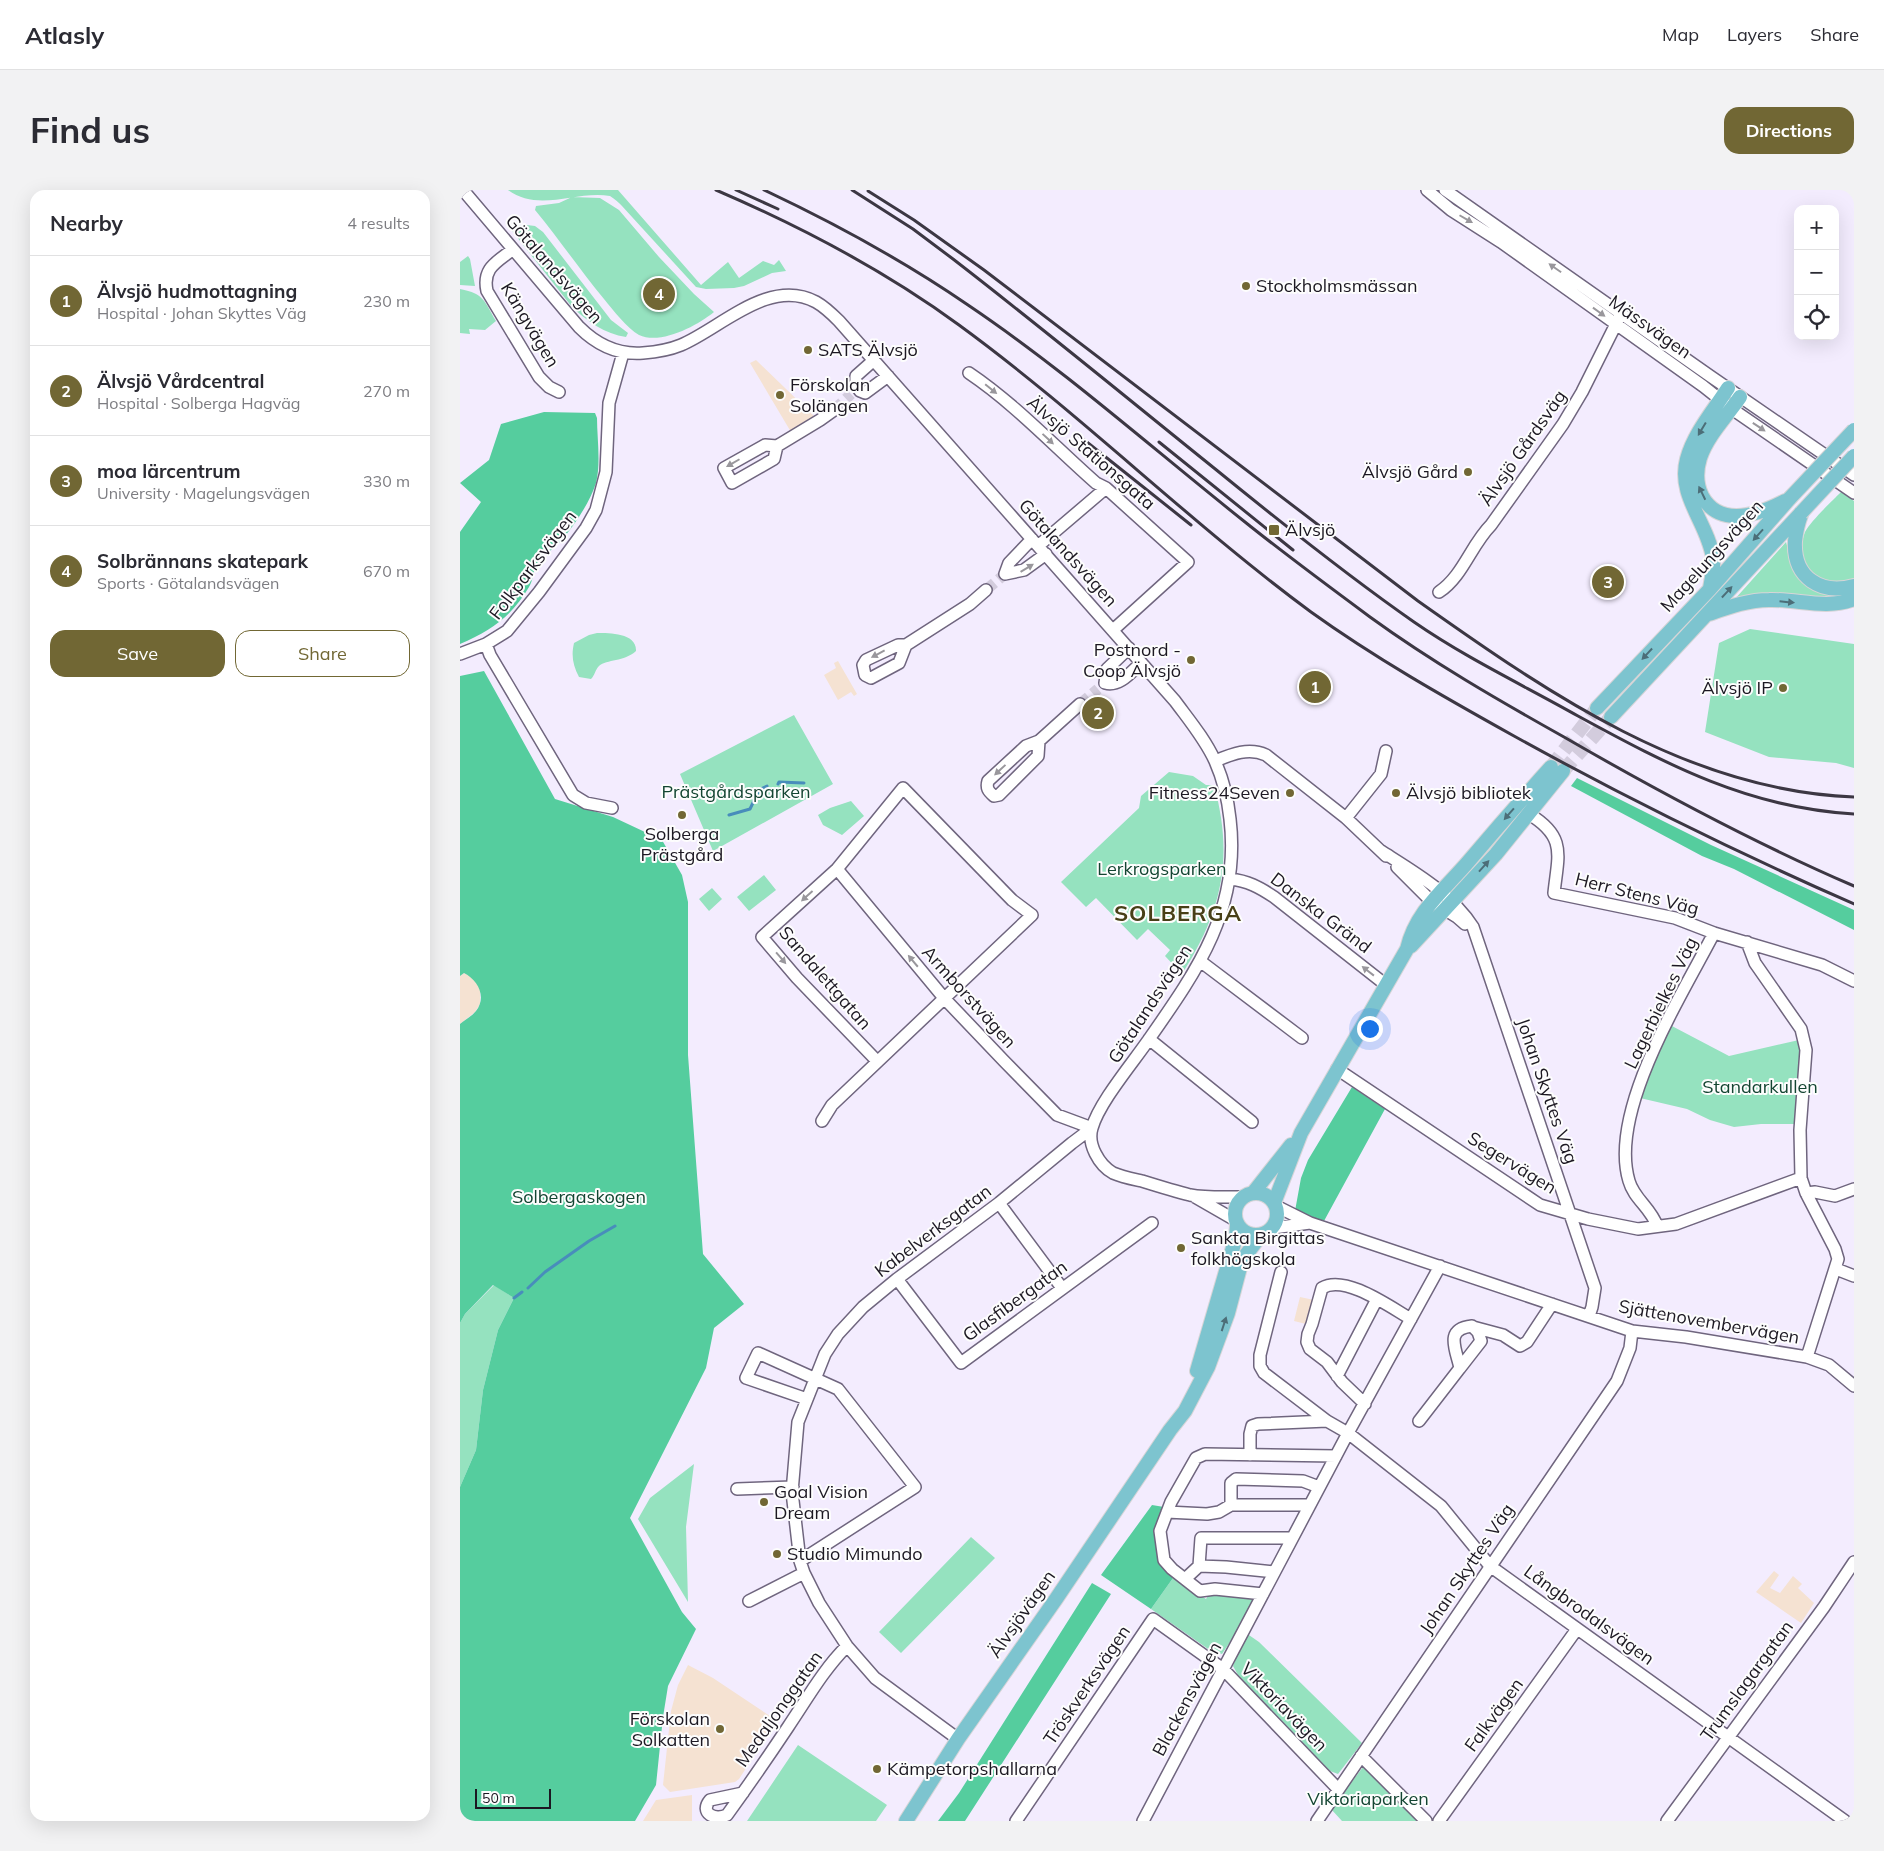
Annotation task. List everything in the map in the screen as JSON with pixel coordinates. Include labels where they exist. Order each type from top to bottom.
[{"type":"main road","points":[[1710,588],[1713,566],[1711,548],[1690,502],[1685,479],[1687,460],[1693,444],[1724,394]]},
{"type":"main road","points":[[1740,397],[1707,444],[1700,458],[1697,478],[1699,489],[1704,499],[1716,510],[1726,515],[1736,516],[1750,515],[1790,498]]},
{"type":"main road","name":"Magelungsvägen","points":[[1597,708],[1710,588],[1854,430]]},
{"type":"main road","name":"Magelungsvägen","points":[[1611,717],[1854,456]]},
{"type":"main road","points":[[1801,513],[1795,542],[1796,555],[1802,572],[1809,580],[1832,589],[1854,586]]},
{"type":"main road","points":[[1706,615],[1738,604],[1756,601],[1772,600],[1825,605],[1842,604],[1854,599]]},
{"type":"main road","points":[[1275,1204],[1284,1173],[1300,1132],[1407,949],[1410,938],[1436,896],[1557,769],[1529,814],[1496,854],[1431,922],[1416,942],[1407,949]]},
{"type":"main road","points":[[1248,1195],[1265,1194],[1275,1204],[1278,1214],[1267,1231],[1253,1236],[1246,1233],[1236,1222],[1236,1207],[1300,1132]]},
{"type":"main road","name":"Älvsjövägen","points":[[1170,1430],[1200,1364],[1236,1238],[1236,1222]]},
{"type":"main road","name":"Älvsjövägen","points":[[906,1821],[958,1739],[1056,1599],[1170,1430],[1185,1412],[1208,1367],[1228,1312],[1242,1260],[1267,1231]]},
{"type":"street","name":"Götalandsvägen","points":[[463,190],[512,250],[588,337],[612,350],[623,353],[655,352],[681,345],[743,309],[764,300],[787,296],[815,301],[824,307],[840,321],[1129,648],[1175,701],[1204,741],[1215,761],[1223,783],[1229,809],[1232,839],[1230,879],[1224,906],[1217,927],[1200,962],[1102,1106],[1092,1128]]},
{"type":"street","name":"Mässvägen","points":[[1427,190],[1451,210],[1619,319]]},
{"type":"street","name":"Mässvägen","points":[[1445,190],[1724,394],[1740,397],[1854,475]]},
{"type":"street","name":"Kängvägen","points":[[512,250],[490,268],[485,282],[487,291],[539,377],[549,387],[559,392]]},
{"type":"street","name":"Älvsjö Gårdsväg","points":[[1439,592],[1448,585],[1465,563],[1481,535],[1491,525],[1563,424],[1582,392],[1619,319]]},
{"type":"street","name":"Folkparksvägen","points":[[460,654],[486,644],[507,631],[586,528],[596,510],[606,472],[609,403],[623,353]]},
{"type":"street","points":[[874,360],[856,376],[855,391],[865,393],[888,376]]},
{"type":"street","name":"Älvsjö Stationsgata","points":[[969,373],[1018,412],[1096,483],[1106,488],[1188,562],[1113,630]]},
{"type":"street","name":"Mässvägen","points":[[1724,394],[1732,409],[1854,492]]},
{"type":"street","points":[[777,446],[834,410]]},
{"type":"street","points":[[1039,546],[1106,488]]},
{"type":"street","points":[[906,646],[970,604],[986,590]]},
{"type":"street","name":"Folkparksvägen","points":[[486,644],[490,655],[573,795],[586,803],[612,808]]},
{"type":"street","points":[[1129,648],[1107,669],[1101,686],[1119,682],[1141,663]]},
{"type":"street","points":[[1039,741],[1038,756],[999,794],[994,796],[989,792],[988,781],[1026,746],[1039,741],[1080,704]]},
{"type":"street","name":"Johan Skyttes Väg","points":[[1215,761],[1232,754],[1258,751],[1266,755],[1346,818],[1447,906],[1468,918],[1476,935],[1594,1288],[1589,1316]]},
{"type":"street","points":[[1346,818],[1381,774],[1386,751]]},
{"type":"street","name":"Sandalettgatan","points":[[877,1061],[797,978],[762,937],[837,869],[903,788],[1007,894],[1032,916],[944,998]]},
{"type":"street","name":"Herr Stens Väg","points":[[1529,814],[1538,819],[1556,840],[1559,850],[1554,893],[1676,918],[1714,933],[1822,965],[1854,981]]},
{"type":"street","name":"Armborstvägen","points":[[837,869],[944,998],[1057,1115],[1092,1128]]},
{"type":"street","name":"Danska Gränd","points":[[1230,879],[1246,881],[1274,897],[1386,985]]},
{"type":"street","name":"Lagerbielkes Väg","points":[[1657,1226],[1650,1211],[1632,1191],[1628,1180],[1624,1149],[1627,1128],[1651,1056],[1714,933]]},
{"type":"street","points":[[1747,942],[1755,963],[1801,1029],[1806,1050],[1800,1130],[1801,1178],[1806,1194],[1835,1249],[1838,1259],[1807,1357]]},
{"type":"street","points":[[1200,962],[1302,1038]]},
{"type":"street","points":[[822,1121],[832,1104],[944,998]]},
{"type":"street","points":[[1149,1039],[1252,1122]]},
{"type":"street","name":"Segervägen","points":[[1337,1069],[1540,1205],[1570,1214],[1638,1229],[1676,1224],[1801,1178]]},
{"type":"street","points":[[1092,1128],[1090,1140],[1092,1147],[1100,1160],[1113,1172],[1191,1195],[1236,1222]]},
{"type":"street","name":"Kabelverksgatan","points":[[958,1739],[875,1678],[847,1646],[819,1604],[800,1561],[793,1487],[798,1422],[824,1354],[838,1334],[863,1307],[897,1278],[999,1203],[1092,1128]]},
{"type":"street","points":[[1806,1194],[1815,1192],[1835,1196],[1854,1189]]},
{"type":"street","points":[[1191,1195],[1248,1195]]},
{"type":"street","points":[[999,1203],[1062,1288]]},
{"type":"street","name":"Sjättenovembervägen","points":[[1275,1204],[1310,1223],[1632,1331],[1686,1337],[1807,1357],[1829,1365],[1854,1386]]},
{"type":"street","name":"Glasfibergatan","points":[[897,1278],[961,1363],[1152,1223]]},
{"type":"street","name":"Sjättenovembervägen","points":[[1267,1231],[1310,1223]]},
{"type":"street","name":"Blackensvägen","points":[[1143,1821],[1319,1487],[1440,1266]]},
{"type":"street","points":[[1836,1269],[1854,1276]]},
{"type":"street","name":"Långbrodalsvägen","points":[[1281,1272],[1260,1355],[1260,1366],[1269,1378],[1328,1421],[1348,1433],[1441,1506],[1490,1566],[1845,1821]]},
{"type":"street","points":[[1364,1404],[1351,1392],[1327,1362],[1310,1349],[1307,1342],[1322,1288],[1333,1284],[1358,1290],[1411,1319]]},
{"type":"street","points":[[1337,1376],[1377,1299]]},
{"type":"street","points":[[1460,1368],[1454,1337],[1456,1331],[1463,1327],[1472,1326],[1503,1335],[1520,1346],[1527,1342],[1552,1304]]},
{"type":"street","points":[[1419,1421],[1480,1341],[1478,1332],[1472,1326]]},
{"type":"street","name":"Johan Skyttes Väg","points":[[1317,1821],[1617,1381],[1630,1348],[1632,1331]]},
{"type":"street","points":[[800,1561],[916,1487],[838,1388],[758,1353],[746,1378],[807,1399]]},
{"type":"street","points":[[1250,1455],[1252,1426],[1258,1424],[1328,1421]]},
{"type":"street","points":[[1263,1594],[1215,1589],[1200,1591],[1172,1569],[1164,1560],[1160,1531],[1171,1502],[1196,1458],[1205,1454],[1336,1456]]},
{"type":"street","points":[[1231,1505],[1231,1483],[1236,1479],[1303,1481],[1319,1487]]},
{"type":"street","points":[[737,1489],[793,1487]]},
{"type":"street","points":[[1167,1512],[1208,1514],[1219,1512],[1231,1505],[1310,1505]]},
{"type":"street","points":[[1185,1579],[1199,1566],[1201,1538],[1292,1538]]},
{"type":"street","name":"Trumslagargatan","points":[[1667,1821],[1824,1607],[1854,1562]]},
{"type":"street","points":[[1199,1566],[1274,1572]]},
{"type":"street","points":[[749,1601],[804,1573]]},
{"type":"street","name":"Viktoriavägen","points":[[1153,1619],[1223,1669],[1338,1789]]},
{"type":"street","name":"Tröskverksvägen","points":[[1016,1821],[1153,1619]]},
{"type":"street","name":"Falkvägen","points":[[1439,1821],[1577,1629]]},
{"type":"street","name":"Medaljonggatan","points":[[743,1793],[833,1660],[847,1646]]},
{"type":"street","points":[[1361,1756],[1426,1821]]},
{"type":"shaded area","name":"Förskolan Solängen","points":[[756,360],[814,416],[791,432],[750,363]]},
{"type":"shaded area","points":[[838,661],[857,694],[854,696],[851,692],[838,700],[824,675],[836,668],[834,663]]},
{"type":"shaded area","points":[[464,973],[474,978],[480,989],[480,1004],[475,1012],[460,1024],[460,976]]},
{"type":"shaded area","points":[[1300,1297],[1314,1300],[1306,1324],[1294,1321]]},
{"type":"shaded area","points":[[1774,1571],[1779,1575],[1770,1588],[1780,1593],[1793,1576],[1802,1584],[1798,1588],[1814,1603],[1801,1623],[1756,1592]]},
{"type":"shaded area","name":"Förskolan Solkatten","points":[[688,1665],[713,1678],[776,1720],[769,1728],[771,1730],[739,1779],[735,1782],[670,1792],[663,1785],[671,1711],[678,1685]]},
{"type":"shaded area","points":[[692,1795],[692,1821],[643,1821],[656,1800]]},
{"type":"green space","points":[[508,190],[618,190],[701,285],[728,262],[739,278],[763,261],[774,265],[779,260],[786,271],[772,273],[744,286],[734,288],[706,289],[696,287],[622,206],[610,196],[597,195],[532,200],[520,197]]},
{"type":"green space","points":[[572,197],[600,198],[619,210],[659,257],[714,312],[689,328],[668,336],[648,337],[634,332],[586,277],[535,210],[536,206],[559,203]]},
{"type":"green space","points":[[535,226],[543,232],[611,320],[628,333],[626,337],[611,333],[597,326],[572,307],[509,227]]},
{"type":"green space","points":[[468,256],[475,286],[460,285],[460,262]]},
{"type":"green space","points":[[460,289],[474,293],[483,299],[496,321],[485,330],[469,329],[470,334],[460,333]]},
{"type":"green space","points":[[544,412],[595,413],[597,418],[599,459],[596,483],[586,506],[571,528],[561,541],[536,565],[530,585],[515,606],[500,622],[460,644],[460,532],[481,502],[460,483],[489,460],[501,424]]},
{"type":"green space","points":[[1841,492],[1854,501],[1854,578],[1842,582],[1831,582],[1821,579],[1813,573],[1803,555],[1802,544],[1808,528]]},
{"type":"green space","points":[[1786,542],[1788,555],[1798,578],[1808,587],[1829,594],[1829,598],[1761,593],[1734,600]]},
{"type":"green space","name":"Älvsjö IP","points":[[1750,629],[1854,644],[1854,768],[1836,763],[1769,757],[1705,732],[1719,643]]},
{"type":"green space","points":[[597,633],[628,637],[635,645],[636,651],[626,657],[602,664],[591,679],[579,677],[573,660],[574,643]]},
{"type":"green space","name":"Solbergaskogen","points":[[484,671],[555,799],[613,817],[662,840],[682,875],[688,902],[688,1055],[703,1254],[744,1304],[714,1328],[706,1368],[630,1518],[682,1612],[696,1629],[668,1686],[656,1785],[635,1821],[460,1821],[460,1487],[476,1450],[483,1390],[498,1330],[514,1298],[493,1285],[465,1314],[460,1323],[460,1024],[476,1011],[481,995],[477,984],[469,976],[464,973],[460,976],[460,676]]},
{"type":"green space","name":"Prästgårdsparken","points":[[794,715],[833,784],[713,851],[680,774]]},
{"type":"green space","name":"Lerkrogsparken","points":[[1169,772],[1193,776],[1206,785],[1214,785],[1223,836],[1221,883],[1215,906],[1196,951],[1182,974],[1165,956],[1170,950],[1148,929],[1137,940],[1096,898],[1086,907],[1061,882],[1139,808],[1141,796]]},
{"type":"green space","points":[[1577,778],[1711,845],[1854,910],[1854,930],[1734,869],[1702,856],[1571,786]]},
{"type":"green space","points":[[851,801],[864,816],[842,835],[823,825],[818,815],[830,808]]},
{"type":"green space","points":[[764,875],[776,890],[749,911],[737,897]]},
{"type":"green space","points":[[712,888],[722,899],[709,911],[699,899]]},
{"type":"green space","name":"Standarkullen","points":[[1670,1025],[1729,1056],[1799,1040],[1802,1054],[1796,1124],[1761,1124],[1734,1127],[1710,1120],[1687,1109],[1640,1098]]},
{"type":"green space","points":[[1352,1087],[1385,1109],[1324,1221],[1295,1211],[1301,1178],[1308,1160]]},
{"type":"green space","points":[[494,1285],[514,1298],[498,1330],[483,1390],[476,1450],[460,1487],[460,1323],[465,1314]]},
{"type":"green space","points":[[694,1464],[686,1527],[688,1602],[638,1519],[650,1498]]},
{"type":"green space","points":[[1152,1505],[1164,1507],[1156,1536],[1156,1544],[1161,1559],[1173,1578],[1151,1609],[1101,1575]]},
{"type":"green space","points":[[971,1537],[995,1558],[901,1653],[879,1632]]},
{"type":"green space","points":[[1173,1578],[1206,1599],[1211,1591],[1254,1597],[1238,1630],[1222,1654],[1211,1651],[1151,1609]]},
{"type":"green space","points":[[1092,1583],[1111,1594],[965,1821],[938,1821],[959,1793]]},
{"type":"green space","name":"Viktoriaparken","points":[[1246,1633],[1259,1642],[1362,1743],[1338,1774],[1330,1771],[1238,1675],[1233,1666]]},
{"type":"green space","points":[[798,1745],[887,1805],[876,1821],[747,1821]]},
{"type":"green space","name":"Viktoriaparken","points":[[1363,1767],[1369,1768],[1419,1821],[1342,1821],[1331,1809]]},
{"type":"waterway","points":[[778,784],[779,782],[804,783]]},
{"type":"waterway","points":[[729,815],[750,809],[759,790],[767,786]]},
{"type":"waterway","points":[[528,1288],[545,1272],[589,1241],[615,1226]]},
{"type":"waterway","points":[[514,1298],[522,1292]]},
{"type":"tunnel","points":[[834,410],[851,394]]},
{"type":"tunnel","points":[[986,590],[1005,574]]},
{"type":"tunnel","points":[[1080,704],[1098,689]]},
{"type":"tunnel","points":[[1551,767],[1597,708]]},
{"type":"tunnel","points":[[1563,771],[1611,717]]},
{"type":"railway","points":[[716,190],[811,234],[872,268],[931,305],[1004,359],[1266,577],[1335,629],[1385,661],[1555,759],[1639,803],[1724,845],[1854,904]]},
{"type":"railway","points":[[736,190],[778,209]]},
{"type":"railway","points":[[764,190],[842,229],[894,258],[1004,330],[1074,383],[1291,558],[1393,634],[1441,665],[1671,797],[1817,870],[1854,886]]},
{"type":"railway","points":[[852,190],[913,229],[953,259],[1312,547],[1388,604],[1434,635],[1611,734],[1677,767],[1710,781],[1779,803],[1816,810],[1854,814]]},
{"type":"railway","points":[[868,191],[914,220],[984,270],[1418,601],[1518,670],[1570,702],[1623,731],[1678,757],[1735,777],[1793,791],[1854,797]]},
{"type":"railway","points":[[1078,435],[1191,525]]},
{"type":"railway","points":[[1159,442],[1293,550]]},
{"type":"place","name":"Stockholmsmässan","points":[[1246,286]]},
{"type":"place","name":"Solbrännans skatepark","points":[[659,294]]},
{"type":"place","name":"SATS Älvsjö","points":[[808,350]]},
{"type":"place","name":"Förskolan Solängen","points":[[780,395]]},
{"type":"place","name":"Älvsjö Gård","points":[[1468,472]]},
{"type":"place","name":"Älvsjö","points":[[1274,530]]},
{"type":"place","name":"moa lärcentrum","points":[[1608,582]]},
{"type":"place","name":"Postnord - Coop Älvsjö","points":[[1191,660]]},
{"type":"place","name":"Älvsjö hudmottagning","points":[[1315,687]]},
{"type":"place","name":"Älvsjö IP","points":[[1783,688]]},
{"type":"place","name":"Älvsjö Vårdcentral","points":[[1098,713]]},
{"type":"place","name":"Fitness24Seven","points":[[1290,793]]},
{"type":"place","name":"Älvsjö bibliotek","points":[[1396,793]]},
{"type":"place","name":"Solberga Prästgård","points":[[682,815]]},
{"type":"place","name":"Sankta Birgittas folkhögskola","points":[[1181,1248]]},
{"type":"place","name":"Goal Vision Dream","points":[[764,1502]]},
{"type":"place","name":"Studio Mimundo","points":[[777,1554]]},
{"type":"place","name":"Förskolan Solkatten","points":[[720,1729]]},
{"type":"place","name":"Kämpetorpshallarna","points":[[877,1769]]},
{"type":"district","name":"SOLBERGA","points":[[1178,913]]}]
